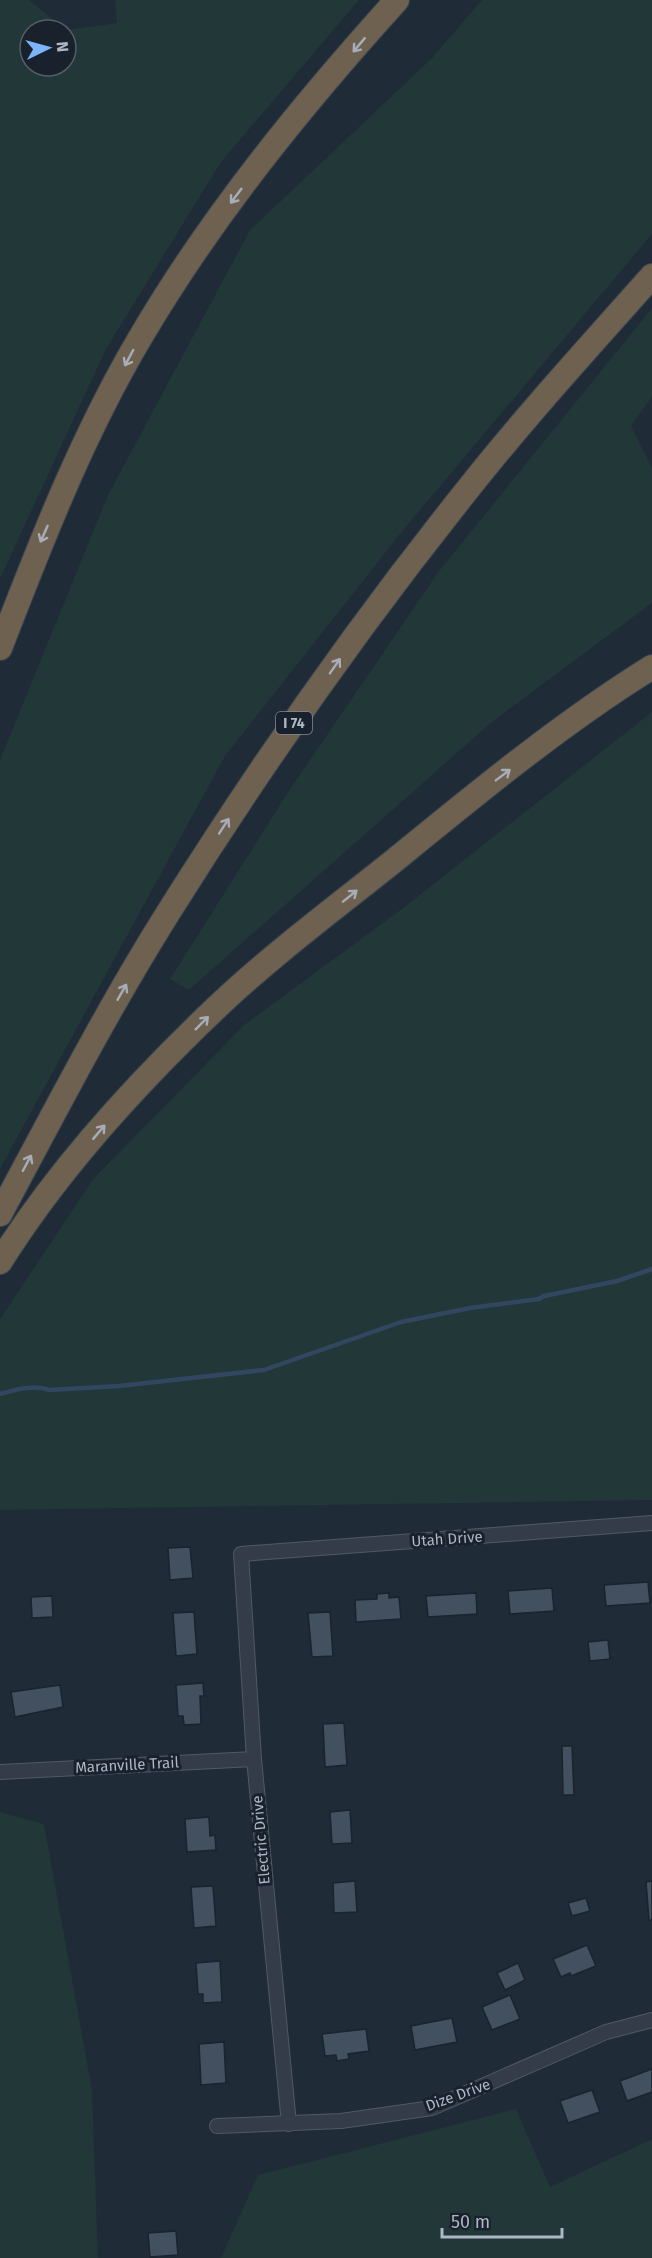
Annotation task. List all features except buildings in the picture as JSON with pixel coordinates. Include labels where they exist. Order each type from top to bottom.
[{"type":"highway","points":[[0,648],[40,544],[87,438],[139,339],[194,252],[249,178],[397,0]]},
{"type":"highway","name":"I 74","points":[[0,1214],[76,1071],[161,924],[256,776],[356,636],[464,494],[569,369],[652,276]]},
{"type":"highway","points":[[0,1262],[50,1191],[101,1129],[217,1007],[266,963],[442,821],[652,666]]},
{"type":"street","name":"Utah Drive","points":[[241,1554],[652,1523]]},
{"type":"street","name":"Electric Drive","points":[[241,1554],[254,1759],[289,2124]]},
{"type":"street","name":"Maranville Trail","points":[[0,1772],[254,1759]]},
{"type":"street","name":"Dize Drive","points":[[217,2126],[341,2121],[432,2108],[606,2032],[652,2020]]},
{"type":"green space","points":[[0,0],[29,0],[51,18],[18,18],[18,78],[78,78],[78,28],[117,23],[115,0],[359,0],[221,162],[106,349],[0,579]]},
{"type":"green space","points":[[482,0],[652,0],[652,234],[400,534],[225,756],[0,1169],[0,760],[108,495],[250,230],[432,58]]},
{"type":"green space","points":[[652,308],[652,397],[631,426],[652,468],[652,603],[492,722],[189,990],[170,979],[288,792],[439,571]]},
{"type":"green space","points":[[652,712],[652,1500],[0,1510],[0,1319],[93,1179],[244,1025],[403,908]]},
{"type":"green space","points":[[0,1812],[44,1824],[92,2090],[98,2258],[0,2258]]},
{"type":"green space","points":[[516,2109],[550,2187],[652,2139],[652,2258],[221,2258],[258,2175]]},
{"type":"waterway","points":[[0,1394],[18,1389],[43,1388],[49,1390],[119,1386],[264,1370],[401,1322],[470,1308],[539,1299],[617,1281],[652,1269]]}]
